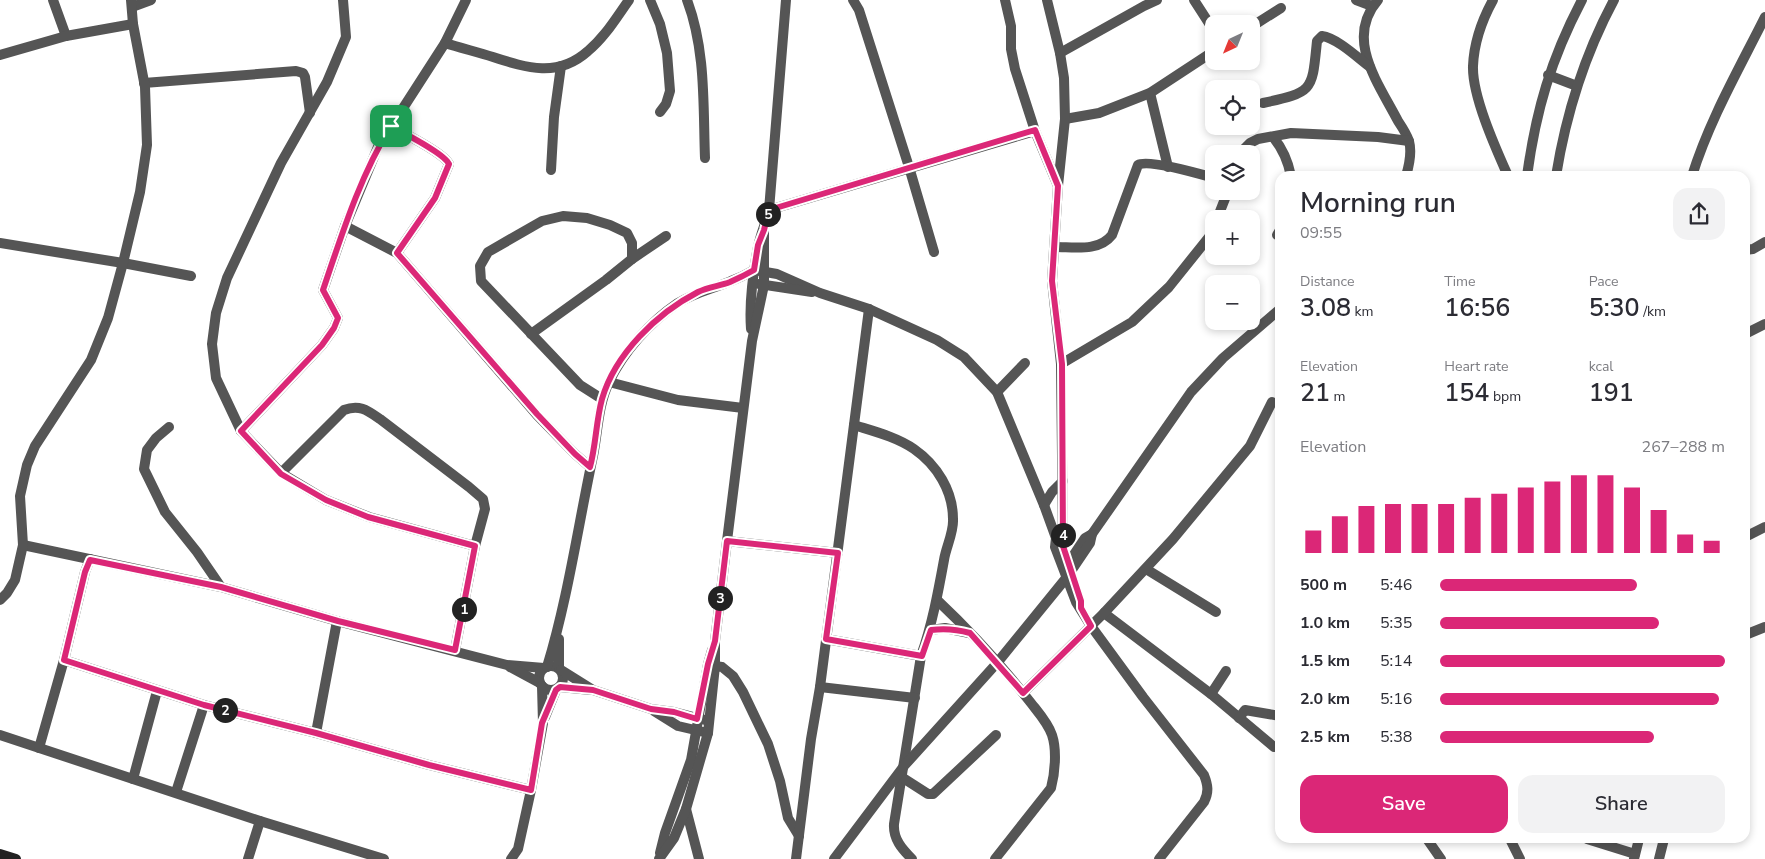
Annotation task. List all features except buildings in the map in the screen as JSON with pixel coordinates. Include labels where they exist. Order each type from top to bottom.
[{"type":"main road","points":[[0,854],[16,859]]},
{"type":"street","points":[[53,0],[66,36]]},
{"type":"street","points":[[0,600],[15,580],[23,545],[20,496],[27,465],[35,446],[91,360],[108,318],[123,263],[140,192],[147,145],[144,83],[133,24],[132,3],[150,0]]},
{"type":"street","points":[[343,0],[346,37],[327,82],[281,163],[246,236],[228,278],[216,313],[212,344],[216,378],[241,431],[281,474],[326,500],[368,517],[475,546]]},
{"type":"street","points":[[241,431],[322,345],[334,328],[338,318],[323,290],[345,226],[378,147],[445,43],[466,0]]},
{"type":"street","points":[[445,43],[526,67],[544,69],[561,66],[589,51],[602,37],[629,0]]},
{"type":"street","points":[[650,0],[660,24],[670,91],[666,104],[660,112]]},
{"type":"street","points":[[687,0],[692,12],[700,53],[705,158]]},
{"type":"street","points":[[659,859],[674,838],[686,809],[708,733],[715,666],[715,641],[743,408],[752,341],[764,285],[760,270],[764,230],[769,210],[786,0]]},
{"type":"street","points":[[853,0],[859,10],[934,252]]},
{"type":"street","points":[[1005,0],[1011,26],[1011,49],[1015,69],[1035,130],[1058,186]]},
{"type":"street","points":[[1047,0],[1064,78],[1065,119],[1058,186],[1052,281],[1062,364],[1063,546],[1068,570]]},
{"type":"street","points":[[1060,53],[1143,3],[1157,0]]},
{"type":"street","points":[[1194,0],[1205,17]]},
{"type":"street","points":[[1356,0],[1375,3],[1365,23],[1363,44],[1371,68],[1409,141],[1407,171]]},
{"type":"street","points":[[1493,0],[1484,16],[1476,43],[1473,67],[1476,88],[1485,120],[1506,171]]},
{"type":"street","points":[[1529,171],[1531,147],[1548,75],[1582,0]]},
{"type":"street","points":[[1557,171],[1564,133],[1577,86],[1594,41],[1614,0]]},
{"type":"street","points":[[1260,21],[1280,8]]},
{"type":"street","points":[[1694,171],[1698,156],[1720,108],[1765,17]]},
{"type":"street","points":[[0,55],[66,36],[133,24]]},
{"type":"street","points":[[1263,103],[1293,97],[1306,90],[1312,81],[1317,41],[1322,36],[1330,38],[1371,68]]},
{"type":"street","points":[[1065,119],[1099,113],[1150,93],[1205,57]]},
{"type":"street","points":[[551,170],[554,117],[561,66]]},
{"type":"street","points":[[144,83],[296,71],[305,76],[310,113]]},
{"type":"street","points":[[1548,75],[1577,86]]},
{"type":"street","points":[[1150,93],[1168,167]]},
{"type":"street","points":[[391,126],[437,153],[447,160],[449,164],[435,198],[397,253]]},
{"type":"street","points":[[769,210],[1035,130]]},
{"type":"street","points":[[1247,145],[1258,139],[1291,133],[1378,137],[1409,141]]},
{"type":"street","points":[[1273,137],[1289,162],[1290,171]]},
{"type":"street","points":[[1055,247],[1094,246],[1106,243],[1112,235],[1138,165],[1142,162],[1205,176]]},
{"type":"street","points":[[602,400],[580,385],[481,281],[480,266],[488,252],[542,221],[563,216],[587,218],[610,225],[627,234],[632,243],[632,259]]},
{"type":"street","points":[[345,226],[397,253],[537,414],[590,467]]},
{"type":"street","points":[[531,334],[666,236]]},
{"type":"street","points":[[1062,364],[1132,322],[1169,287],[1205,242]]},
{"type":"street","points":[[1750,249],[1765,242]]},
{"type":"street","points":[[0,244],[123,263],[191,276]]},
{"type":"street","points":[[752,341],[750,316],[753,283],[760,270]]},
{"type":"street","points":[[511,859],[518,848],[531,790],[542,723],[539,674],[546,667],[559,628],[602,400],[619,364],[644,333],[678,303],[700,291],[731,282],[743,275],[760,270],[869,309],[937,340],[964,357],[997,392],[1056,538],[1063,546]]},
{"type":"street","points":[[743,275],[753,283],[820,293]]},
{"type":"street","points":[[796,859],[869,309]]},
{"type":"street","points":[[834,859],[904,766],[998,664],[1090,543],[1092,534],[1191,392],[1223,358],[1275,313]]},
{"type":"street","points":[[1750,332],[1765,324]]},
{"type":"street","points":[[997,392],[1025,363]]},
{"type":"street","points":[[609,382],[678,400],[743,408]]},
{"type":"street","points":[[1023,693],[1146,569],[1250,446],[1272,402]]},
{"type":"street","points":[[281,474],[344,410],[353,407],[368,411],[462,481],[483,499],[485,509],[475,546],[455,650]]},
{"type":"street","points":[[854,425],[891,437],[913,448],[932,464],[945,483],[951,500],[954,521],[945,556],[931,630],[922,656],[894,831],[898,844],[912,859]]},
{"type":"street","points":[[168,427],[156,438],[148,450],[144,469],[166,512],[221,587]]},
{"type":"street","points":[[1045,509],[1052,492],[1063,481]]},
{"type":"street","points":[[1045,509],[1057,510],[1064,502]]},
{"type":"street","points":[[1750,534],[1765,527]]},
{"type":"street","points":[[1056,538],[1055,547],[1068,570],[1081,601],[1081,608],[1091,626],[1143,697],[1200,769],[1208,785],[1207,796],[1204,802],[1159,859]]},
{"type":"street","points":[[727,541],[838,553]]},
{"type":"street","points":[[23,545],[221,587],[338,621],[455,650],[507,665],[550,691],[558,689],[593,690]]},
{"type":"street","points":[[39,748],[64,660],[85,572],[90,560]]},
{"type":"street","points":[[1146,569],[1216,612]]},
{"type":"street","points":[[937,600],[959,620],[1023,693],[1052,735],[1054,756],[1053,779],[1046,795],[994,859]]},
{"type":"street","points":[[1104,613],[1211,694],[1274,748]]},
{"type":"street","points":[[316,733],[338,621]]},
{"type":"street","points":[[1750,633],[1765,627]]},
{"type":"street","points":[[542,723],[564,679],[560,669],[559,628]]},
{"type":"street","points":[[931,630],[945,628],[970,633]]},
{"type":"street","points":[[826,639],[922,656]]},
{"type":"street","points":[[659,859],[665,833],[691,760],[708,664],[715,641]]},
{"type":"street","points":[[64,660],[204,705],[531,790]]},
{"type":"street","points":[[507,665],[551,666],[560,669],[593,690],[651,709],[674,712],[709,721]]},
{"type":"street","points":[[715,666],[722,667],[733,676],[768,744],[780,781],[788,818],[799,836]]},
{"type":"street","points":[[1211,694],[1226,671]]},
{"type":"street","points":[[820,687],[915,698]]},
{"type":"street","points":[[133,779],[158,691]]},
{"type":"street","points":[[176,792],[204,705]]},
{"type":"street","points":[[651,709],[678,726],[708,733]]},
{"type":"street","points":[[1239,718],[1246,710],[1275,715]]},
{"type":"street","points":[[903,778],[928,794],[933,794],[996,734]]},
{"type":"street","points":[[0,735],[260,821],[384,859]]},
{"type":"street","points":[[686,809],[699,859]]},
{"type":"street","points":[[248,859],[260,821]]},
{"type":"street","points":[[1430,843],[1441,859]]},
{"type":"street","points":[[1512,843],[1520,859]]},
{"type":"street","points":[[1598,843],[1635,857],[1638,843]]},
{"type":"street","points":[[1659,859],[1663,843]]},
{"type":"route","points":[[391,126],[437,153],[447,160],[449,164],[435,198],[397,253],[537,414],[590,467],[602,400],[619,364],[644,333],[678,303],[700,291],[731,282],[754,270],[758,245],[769,210],[1035,130],[1058,186],[1052,281],[1062,364],[1063,546],[1081,601],[1081,608],[1091,626],[1023,693],[970,633],[945,628],[931,630],[922,656],[826,639],[838,553],[727,541],[715,641],[708,664],[697,719],[674,712],[651,709],[593,690],[560,687],[556,690],[542,723],[531,790],[204,705],[64,660],[85,572],[90,560],[221,587],[338,621],[455,650],[475,546],[368,517],[326,500],[281,474],[241,431],[322,345],[334,328],[338,318],[323,290],[345,226],[378,147],[391,126]]}]
